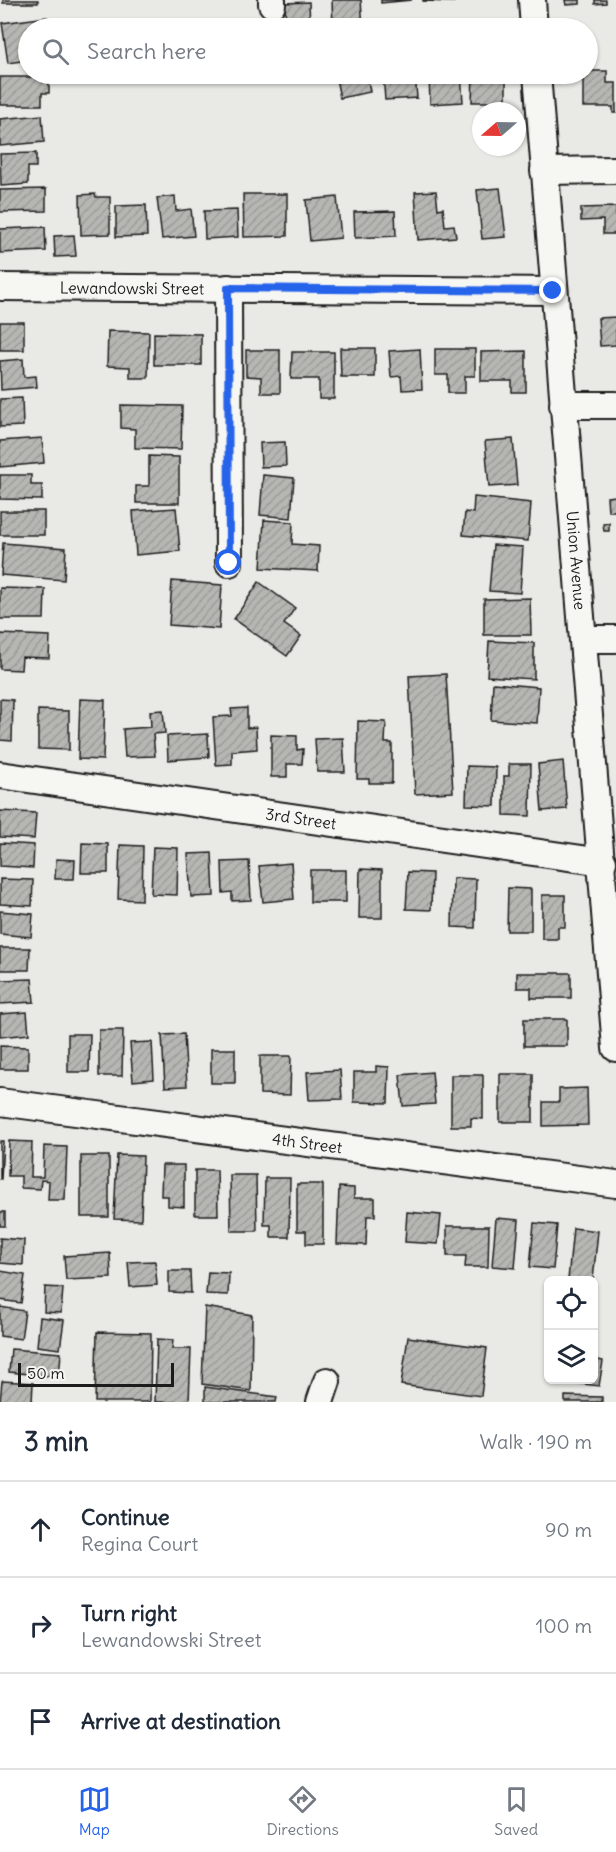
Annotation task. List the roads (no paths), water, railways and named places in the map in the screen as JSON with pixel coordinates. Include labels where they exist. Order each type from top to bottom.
[{"type":"street","points":[[532,0],[533,18]]},
{"type":"street","name":"Union Avenue","points":[[538,84],[583,639],[607,874],[616,1048]]},
{"type":"street","points":[[544,171],[616,170]]},
{"type":"street","name":"Lewandowski Street","points":[[0,287],[553,291]]},
{"type":"street","points":[[228,288],[229,563]]},
{"type":"street","points":[[563,405],[616,405]]},
{"type":"street","points":[[583,639],[616,639]]},
{"type":"street","name":"3rd Street","points":[[0,775],[607,874]]},
{"type":"street","name":"4th Street","points":[[0,1102],[616,1184]]}]
